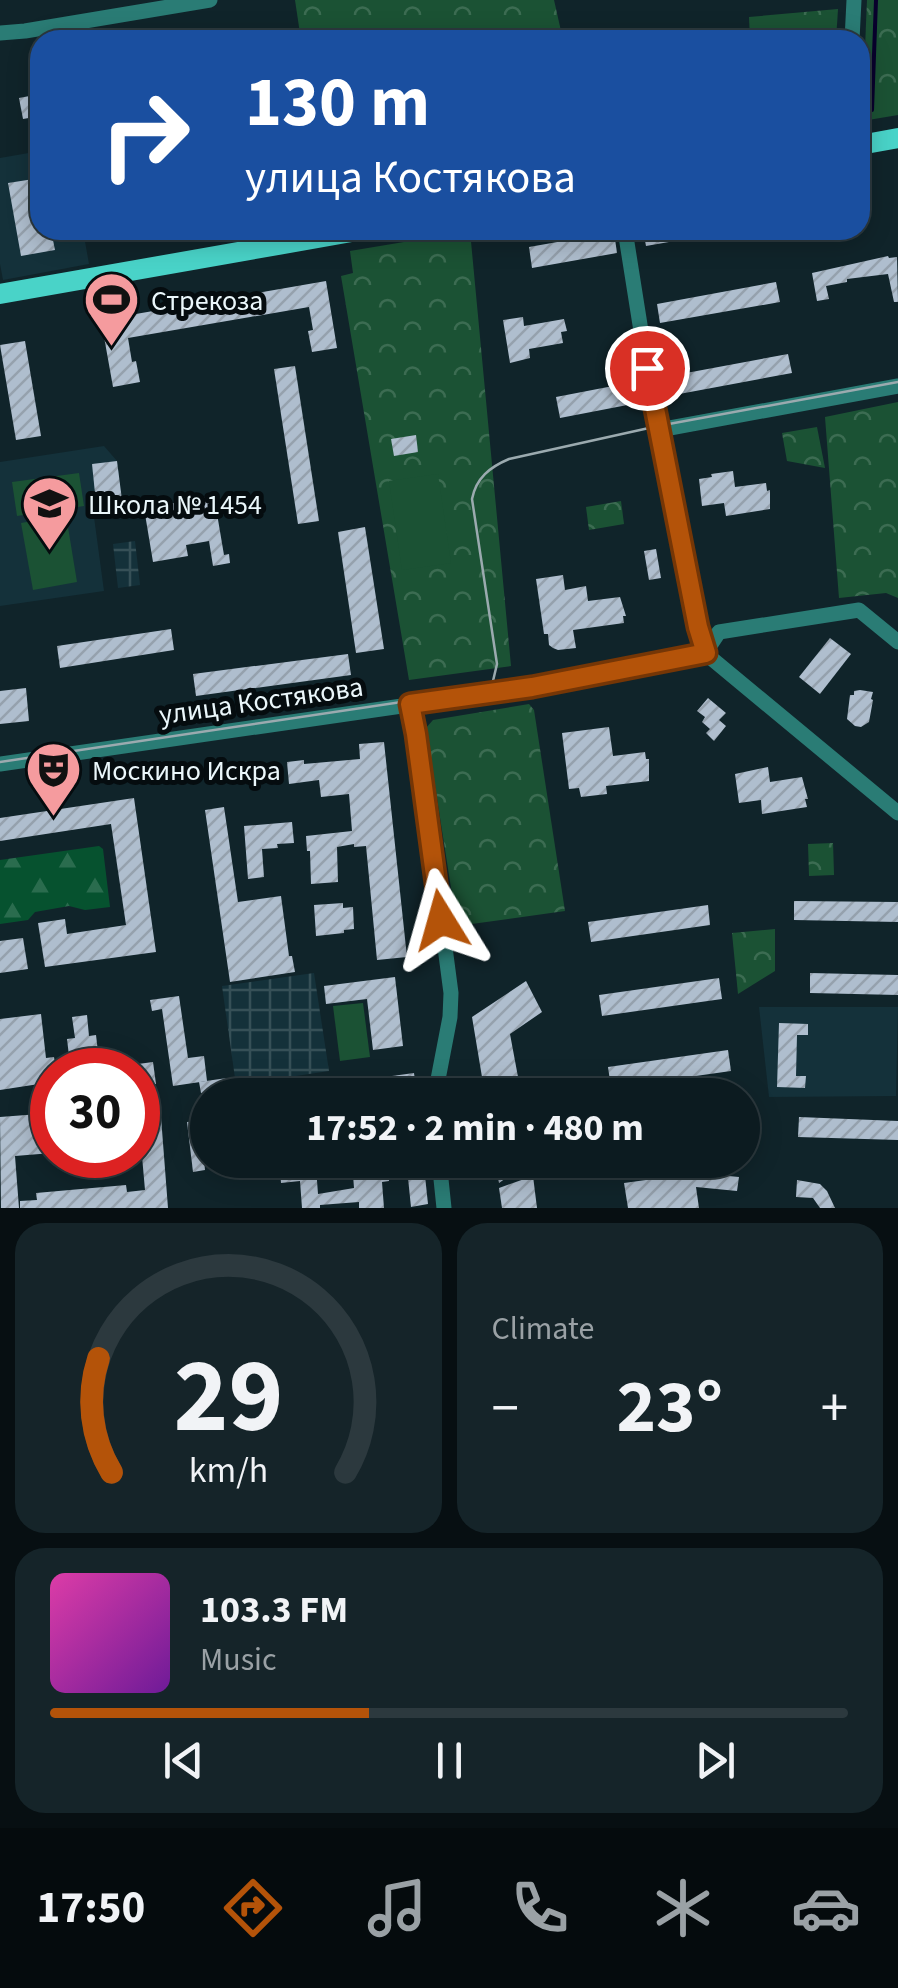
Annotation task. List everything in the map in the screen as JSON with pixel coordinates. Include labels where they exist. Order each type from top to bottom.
[{"type":"main road","points":[[870,143],[898,138]]},
{"type":"main road","points":[[0,294],[306,240]]},
{"type":"street","points":[[32,30],[210,0]]},
{"type":"street","points":[[852,30],[854,0]]},
{"type":"street","points":[[0,32],[30,30]]},
{"type":"street","points":[[627,240],[659,430],[706,653],[898,813]]},
{"type":"street","points":[[659,430],[898,386]]},
{"type":"street","points":[[706,653],[718,632],[858,610],[898,642]]},
{"type":"street","name":"улица Костякова","points":[[0,764],[532,687],[706,653]]},
{"type":"street","points":[[410,704],[452,993],[438,1078]]},
{"type":"street","points":[[442,1178],[444,1208]]},
{"type":"shaded area","points":[[30,153],[30,240],[85,240],[89,264],[3,280],[0,158]]},
{"type":"shaded area","name":"Школа № 1454","points":[[104,446],[117,461],[122,500],[106,502],[107,513],[94,517],[104,591],[0,606],[0,462]]},
{"type":"shaded area","points":[[135,541],[140,585],[118,588],[113,544]]},
{"type":"shaded area","points":[[314,973],[329,1071],[282,1078],[235,1078],[222,986]]},
{"type":"shaded area","points":[[759,1007],[898,1007],[896,1096],[769,1097]]},
{"type":"green space","points":[[295,0],[554,0],[561,30],[300,30]]},
{"type":"green space","points":[[867,0],[898,0],[898,115],[870,120],[870,30],[866,30]]},
{"type":"green space","points":[[838,9],[837,30],[750,30],[749,17]]},
{"type":"green space","points":[[416,240],[471,240],[511,666],[409,680],[341,276],[353,273],[350,251]]},
{"type":"green space","points":[[898,402],[898,598],[886,593],[839,598],[825,417]]},
{"type":"green space","points":[[817,427],[825,468],[787,461],[782,433]]},
{"type":"green space","points":[[79,473],[84,506],[17,516],[12,482]]},
{"type":"green space","points":[[438,474],[451,563],[402,570],[389,481]]},
{"type":"green space","points":[[621,501],[624,524],[589,530],[586,507]]},
{"type":"green space","points":[[66,515],[77,582],[33,590],[21,523]]},
{"type":"green space","points":[[529,704],[534,710],[565,911],[457,926],[426,728],[433,720]]},
{"type":"green space","points":[[833,843],[834,875],[809,876],[808,844]]},
{"type":"green space","points":[[99,846],[103,849],[110,907],[85,910],[69,906],[35,912],[28,920],[0,924],[0,860]]},
{"type":"green space","points":[[775,929],[775,971],[738,994],[732,933]]},
{"type":"green space","points":[[363,1003],[370,1057],[340,1061],[333,1006]]},
{"type":"building","points":[[30,96],[30,118],[23,119],[19,98]]},
{"type":"building","points":[[30,180],[30,240],[53,240],[55,250],[21,256],[8,183]]},
{"type":"building","points":[[569,240],[615,240],[617,253],[532,268],[529,247]]},
{"type":"building","points":[[645,240],[680,240],[646,246]]},
{"type":"building","points":[[897,257],[898,302],[894,302],[888,274],[826,286],[829,299],[817,301],[812,273]]},
{"type":"building","points":[[326,281],[337,348],[312,352],[309,307],[128,338],[140,382],[113,387],[101,320]]},
{"type":"building","points":[[776,282],[780,302],[660,323],[657,304]]},
{"type":"building","points":[[523,317],[524,326],[564,319],[567,331],[561,332],[563,343],[529,349],[530,358],[510,363],[503,320]]},
{"type":"building","points":[[25,341],[41,436],[16,440],[0,345]]},
{"type":"building","points":[[788,354],[792,373],[674,395],[670,376]]},
{"type":"building","points":[[295,366],[319,521],[298,524],[274,369]]},
{"type":"building","points":[[639,381],[643,402],[560,418],[556,397]]},
{"type":"building","points":[[416,435],[418,452],[394,456],[391,439]]},
{"type":"building","points":[[117,461],[122,500],[96,503],[92,464]]},
{"type":"building","points":[[733,471],[735,487],[766,483],[770,509],[726,516],[724,503],[702,506],[699,479]]},
{"type":"building","points":[[214,496],[224,555],[229,554],[230,563],[213,566],[209,541],[186,545],[188,556],[153,562],[144,508]]},
{"type":"building","points":[[365,527],[384,649],[356,653],[338,532]]},
{"type":"building","points":[[656,549],[661,578],[649,580],[644,551]]},
{"type":"building","points":[[563,575],[565,590],[586,586],[588,601],[620,597],[626,616],[624,623],[573,630],[576,648],[558,650],[549,645],[536,579]]},
{"type":"building","points":[[171,629],[174,650],[60,668],[57,646]]},
{"type":"building","points":[[830,638],[851,654],[820,694],[799,677]]},
{"type":"building","points":[[348,654],[351,675],[196,696],[193,674]]},
{"type":"building","points":[[26,688],[29,721],[0,724],[0,691]]},
{"type":"building","points":[[860,690],[873,692],[869,722],[861,727],[847,719],[850,695]]},
{"type":"building","points":[[708,698],[726,713],[719,720],[726,726],[714,741],[706,733],[710,729],[702,722],[705,717],[697,711]]},
{"type":"building","points":[[609,727],[613,756],[645,752],[649,759],[649,781],[606,786],[607,794],[581,797],[579,788],[569,789],[562,733]]},
{"type":"building","points":[[384,742],[407,957],[377,960],[366,846],[337,847],[338,882],[311,884],[306,836],[352,831],[349,794],[321,797],[319,780],[289,784],[287,762],[360,759],[359,744]]},
{"type":"building","points":[[768,767],[770,782],[802,777],[807,807],[762,814],[761,800],[739,803],[735,774]]},
{"type":"building","points":[[134,798],[156,952],[45,967],[38,923],[65,919],[67,934],[126,925],[111,824],[0,841],[0,818]]},
{"type":"building","points":[[224,807],[238,902],[281,896],[289,956],[295,972],[230,982],[205,810]]},
{"type":"building","points":[[292,822],[294,843],[262,849],[264,877],[248,879],[244,826]]},
{"type":"building","points":[[794,901],[898,902],[898,922],[794,920]]},
{"type":"building","points":[[343,903],[343,908],[353,907],[354,929],[316,936],[314,905]]},
{"type":"building","points":[[708,905],[710,925],[591,942],[588,922]]},
{"type":"building","points":[[23,938],[28,969],[0,973],[0,941]]},
{"type":"building","points":[[810,973],[898,975],[898,995],[810,993]]},
{"type":"building","points":[[395,977],[403,1046],[373,1050],[367,999],[326,1004],[324,986]]},
{"type":"building","points":[[719,978],[722,999],[602,1016],[599,995]]},
{"type":"building","points":[[526,981],[542,1012],[510,1034],[518,1078],[482,1078],[472,1017]]},
{"type":"building","points":[[179,996],[188,1058],[204,1056],[207,1078],[190,1078],[190,1084],[173,1086],[162,1009],[152,1011],[150,1000]]},
{"type":"building","points":[[41,1014],[45,1048],[30,1048],[30,1085],[0,1090],[0,1019]]},
{"type":"building","points":[[87,1015],[89,1036],[96,1035],[98,1048],[68,1048],[67,1039],[75,1038],[72,1017]]},
{"type":"building","points":[[779,1023],[808,1024],[808,1035],[797,1035],[796,1076],[806,1076],[805,1088],[777,1087]]},
{"type":"building","points":[[728,1050],[731,1071],[682,1078],[610,1078],[608,1067]]},
{"type":"building","points":[[414,1073],[415,1078],[377,1078]]},
{"type":"building","points":[[160,1104],[168,1208],[20,1208],[20,1201],[37,1200],[36,1193],[126,1185],[127,1192],[145,1190],[144,1178],[160,1178]]},
{"type":"building","points":[[30,1115],[30,1155],[15,1156],[19,1208],[1,1208],[0,1117]]},
{"type":"building","points":[[799,1117],[898,1121],[898,1140],[798,1137]]},
{"type":"building","points":[[281,1178],[317,1178],[318,1194],[354,1188],[353,1178],[389,1178],[382,1182],[384,1208],[359,1208],[359,1202],[302,1208],[300,1181],[281,1183]]},
{"type":"building","points":[[408,1178],[425,1178],[428,1204],[411,1207]]},
{"type":"building","points":[[533,1178],[537,1208],[502,1208],[499,1188]]},
{"type":"building","points":[[660,1178],[739,1178],[737,1191],[696,1187],[699,1208],[628,1208],[624,1183]]},
{"type":"building","points":[[797,1180],[820,1184],[835,1208],[820,1208],[813,1198],[796,1197]]},
{"type":"waterway","points":[[872,110],[876,0]]},
{"type":"tram line","points":[[0,762],[482,690],[493,681],[497,664],[472,499],[480,479],[490,470],[509,459],[658,426],[898,382]]},
{"type":"place","name":"Стрекоза","points":[[112,349]]},
{"type":"place","name":"Школа № 1454","points":[[49,553]]},
{"type":"place","name":"Москино Искра","points":[[53,819]]},
{"type":"route","points":[[441,920],[410,704],[532,687],[706,653],[647,368]]}]
